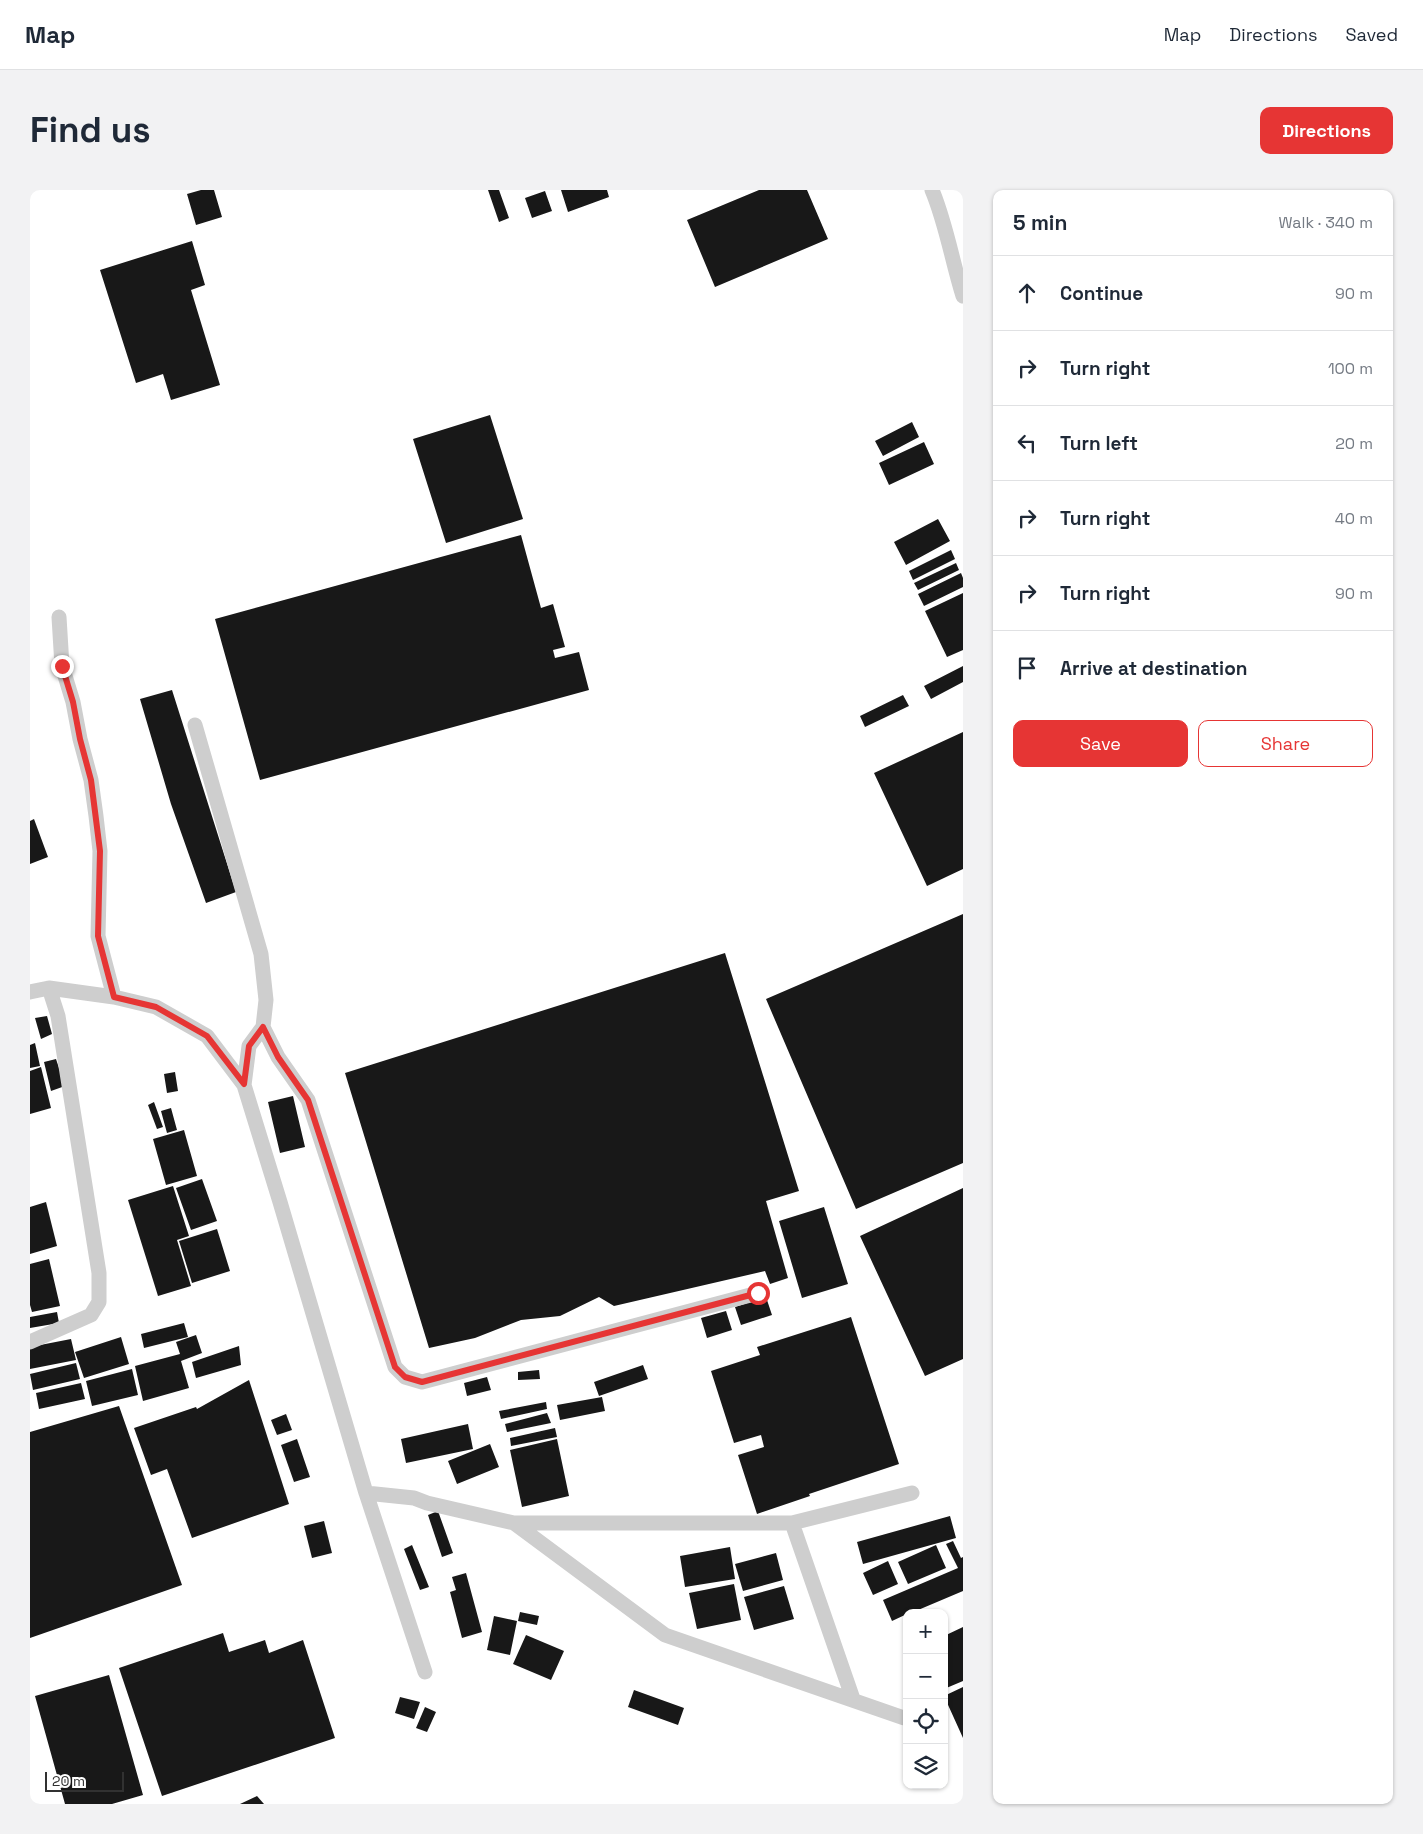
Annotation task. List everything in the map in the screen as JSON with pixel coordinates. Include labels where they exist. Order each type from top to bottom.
[{"type":"lane","points":[[932,190],[939,206],[963,296]]},
{"type":"lane","points":[[59,618],[62,666],[73,702],[91,780],[100,851],[98,936],[114,997]]},
{"type":"lane","points":[[195,725],[262,954],[266,1000],[263,1027],[249,1046],[244,1084]]},
{"type":"lane","points":[[30,1342],[91,1315],[99,1302],[100,1273],[58,1016],[49,988]]},
{"type":"lane","points":[[30,992],[49,988],[114,997],[156,1007],[207,1036],[244,1084],[366,1493],[425,1672]]},
{"type":"lane","points":[[263,1027],[278,1057],[308,1100],[395,1367],[405,1377],[422,1382],[758,1293]]},
{"type":"lane","points":[[366,1493],[414,1498],[514,1523],[792,1522],[912,1493]]},
{"type":"lane","points":[[792,1522],[853,1700]]},
{"type":"lane","points":[[514,1523],[665,1635],[903,1718]]},
{"type":"building","points":[[201,190],[214,190],[222,217],[196,225],[187,194]]},
{"type":"building","points":[[488,190],[499,190],[509,218],[499,222]]},
{"type":"building","points":[[561,190],[607,190],[609,197],[568,212]]},
{"type":"building","points":[[759,190],[807,190],[828,239],[715,287],[687,220]]},
{"type":"building","points":[[545,191],[552,211],[532,218],[525,198]]},
{"type":"building","points":[[192,241],[205,285],[191,290],[220,385],[171,400],[163,374],[136,383],[100,270]]},
{"type":"building","points":[[490,415],[523,519],[446,543],[413,439]]},
{"type":"building","points":[[912,422],[919,437],[883,456],[875,441]]},
{"type":"building","points":[[924,442],[934,464],[889,485],[879,463]]},
{"type":"building","points":[[938,519],[950,541],[906,565],[894,542]]},
{"type":"building","points":[[521,535],[541,608],[553,604],[565,647],[553,650],[555,658],[579,652],[589,690],[260,780],[215,619]]},
{"type":"building","points":[[951,550],[955,559],[913,580],[909,571]]},
{"type":"building","points":[[956,563],[959,570],[918,590],[914,583]]},
{"type":"building","points":[[961,573],[963,587],[924,606],[918,594]]},
{"type":"building","points":[[963,593],[963,650],[947,657],[925,611]]},
{"type":"building","points":[[963,666],[963,682],[931,699],[924,686]]},
{"type":"building","points":[[172,690],[236,892],[206,903],[171,804],[140,699]]},
{"type":"building","points":[[903,695],[909,706],[865,727],[860,716]]},
{"type":"building","points":[[963,732],[963,869],[927,886],[874,773]]},
{"type":"building","points":[[34,819],[48,857],[30,864],[30,821]]},
{"type":"building","points":[[963,914],[963,1163],[856,1209],[766,999]]},
{"type":"building","points":[[725,953],[799,1191],[766,1201],[788,1278],[770,1284],[765,1271],[614,1306],[599,1297],[560,1316],[521,1320],[475,1338],[429,1348],[345,1073]]},
{"type":"building","points":[[47,1016],[52,1034],[41,1039],[35,1018]]},
{"type":"building","points":[[35,1043],[40,1066],[30,1068],[30,1045]]},
{"type":"building","points":[[56,1059],[65,1086],[51,1091],[44,1062]]},
{"type":"building","points":[[41,1067],[51,1108],[30,1114],[30,1071]]},
{"type":"building","points":[[175,1072],[178,1091],[167,1093],[164,1074]]},
{"type":"building","points":[[293,1096],[305,1147],[280,1153],[268,1102]]},
{"type":"building","points":[[154,1102],[163,1127],[157,1129],[148,1105]]},
{"type":"building","points":[[171,1108],[177,1130],[167,1133],[161,1111]]},
{"type":"building","points":[[184,1130],[197,1176],[166,1185],[153,1139]]},
{"type":"building","points":[[202,1179],[217,1221],[191,1230],[176,1188]]},
{"type":"building","points":[[173,1186],[189,1236],[177,1240],[191,1286],[158,1296],[128,1200]]},
{"type":"building","points":[[963,1188],[963,1359],[925,1376],[860,1236]]},
{"type":"building","points":[[46,1202],[57,1246],[30,1254],[30,1207]]},
{"type":"building","points":[[824,1207],[848,1284],[802,1298],[779,1221]]},
{"type":"building","points":[[217,1229],[230,1271],[192,1283],[179,1241]]},
{"type":"building","points":[[49,1259],[60,1306],[32,1312],[30,1305],[30,1264]]},
{"type":"building","points":[[766,1297],[772,1315],[741,1325],[735,1307]]},
{"type":"building","points":[[726,1311],[732,1330],[707,1338],[701,1318]]},
{"type":"building","points":[[57,1312],[59,1323],[30,1328],[30,1317]]},
{"type":"building","points":[[851,1317],[899,1464],[809,1494],[810,1496],[757,1514],[738,1455],[764,1447],[761,1435],[734,1443],[711,1371],[760,1355],[757,1347]]},
{"type":"building","points":[[184,1323],[188,1337],[144,1348],[141,1334]]},
{"type":"building","points":[[196,1335],[202,1353],[181,1361],[189,1388],[143,1401],[135,1366],[180,1354],[176,1342]]},
{"type":"building","points":[[121,1337],[129,1364],[84,1378],[75,1352]]},
{"type":"building","points":[[71,1339],[76,1360],[30,1369],[30,1347]]},
{"type":"building","points":[[239,1346],[241,1365],[196,1378],[192,1362]]},
{"type":"building","points":[[76,1363],[80,1379],[33,1390],[30,1374]]},
{"type":"building","points":[[643,1365],[648,1379],[599,1396],[594,1382]]},
{"type":"building","points":[[132,1369],[138,1395],[92,1406],[86,1381]]},
{"type":"building","points":[[539,1370],[540,1379],[518,1380],[518,1372]]},
{"type":"building","points":[[487,1377],[491,1390],[467,1396],[464,1383]]},
{"type":"building","points":[[249,1380],[289,1504],[192,1538],[167,1469],[151,1475],[134,1428],[196,1407],[197,1409]]},
{"type":"building","points":[[81,1383],[85,1399],[39,1409],[36,1393]]},
{"type":"building","points":[[602,1397],[605,1411],[560,1420],[557,1405]]},
{"type":"building","points":[[546,1402],[547,1409],[501,1419],[499,1411]]},
{"type":"building","points":[[119,1406],[182,1585],[30,1638],[30,1432]]},
{"type":"building","points":[[547,1413],[551,1423],[507,1432],[505,1424]]},
{"type":"building","points":[[286,1414],[292,1430],[277,1435],[271,1420]]},
{"type":"building","points":[[468,1424],[473,1449],[406,1463],[401,1439]]},
{"type":"building","points":[[555,1428],[557,1437],[511,1446],[510,1438]]},
{"type":"building","points":[[297,1439],[310,1477],[294,1482],[281,1445]]},
{"type":"building","points":[[557,1439],[569,1496],[522,1507],[510,1450]]},
{"type":"building","points":[[490,1444],[499,1467],[457,1484],[448,1461]]},
{"type":"building","points":[[438,1511],[453,1553],[442,1557],[428,1515]]},
{"type":"building","points":[[950,1516],[956,1538],[863,1564],[857,1542]]},
{"type":"building","points":[[324,1521],[332,1553],[312,1558],[304,1526]]},
{"type":"building","points":[[953,1541],[961,1558],[963,1557],[963,1591],[920,1609],[903,1609],[903,1616],[892,1621],[883,1600],[958,1568],[946,1544]]},
{"type":"building","points":[[412,1545],[429,1587],[420,1590],[404,1549]]},
{"type":"building","points":[[936,1545],[946,1568],[908,1584],[898,1562]]},
{"type":"building","points":[[730,1547],[735,1579],[685,1587],[680,1556]]},
{"type":"building","points":[[776,1553],[783,1580],[743,1591],[735,1564]]},
{"type":"building","points":[[888,1561],[898,1584],[873,1595],[863,1573]]},
{"type":"building","points":[[466,1573],[482,1632],[462,1638],[450,1592],[456,1590],[452,1577]]},
{"type":"building","points":[[734,1584],[741,1620],[697,1629],[689,1593]]},
{"type":"building","points":[[784,1586],[794,1619],[754,1630],[744,1597]]},
{"type":"building","points":[[520,1612],[539,1616],[537,1625],[518,1621]]},
{"type":"building","points":[[494,1616],[517,1621],[510,1655],[487,1650]]},
{"type":"building","points":[[963,1627],[963,1681],[948,1687],[948,1654],[948,1634]]},
{"type":"building","points":[[223,1633],[229,1652],[265,1640],[269,1653],[303,1640],[335,1738],[162,1796],[119,1668]]},
{"type":"building","points":[[526,1635],[564,1651],[551,1680],[513,1664]]},
{"type":"building","points":[[109,1675],[143,1795],[112,1804],[65,1804],[35,1696]]},
{"type":"building","points":[[963,1687],[963,1738],[948,1705],[948,1694]]},
{"type":"building","points":[[634,1690],[684,1708],[678,1725],[628,1707]]},
{"type":"building","points":[[400,1697],[420,1702],[414,1719],[395,1713]]},
{"type":"building","points":[[425,1707],[436,1712],[427,1732],[416,1728]]},
{"type":"building","points":[[257,1796],[264,1804],[240,1804]]},
{"type":"route","points":[[62,666],[73,702],[91,780],[100,851],[98,936],[114,997],[156,1007],[207,1036],[244,1084],[249,1046],[263,1027],[278,1057],[308,1100],[395,1367],[405,1377],[422,1382],[758,1293]]}]
